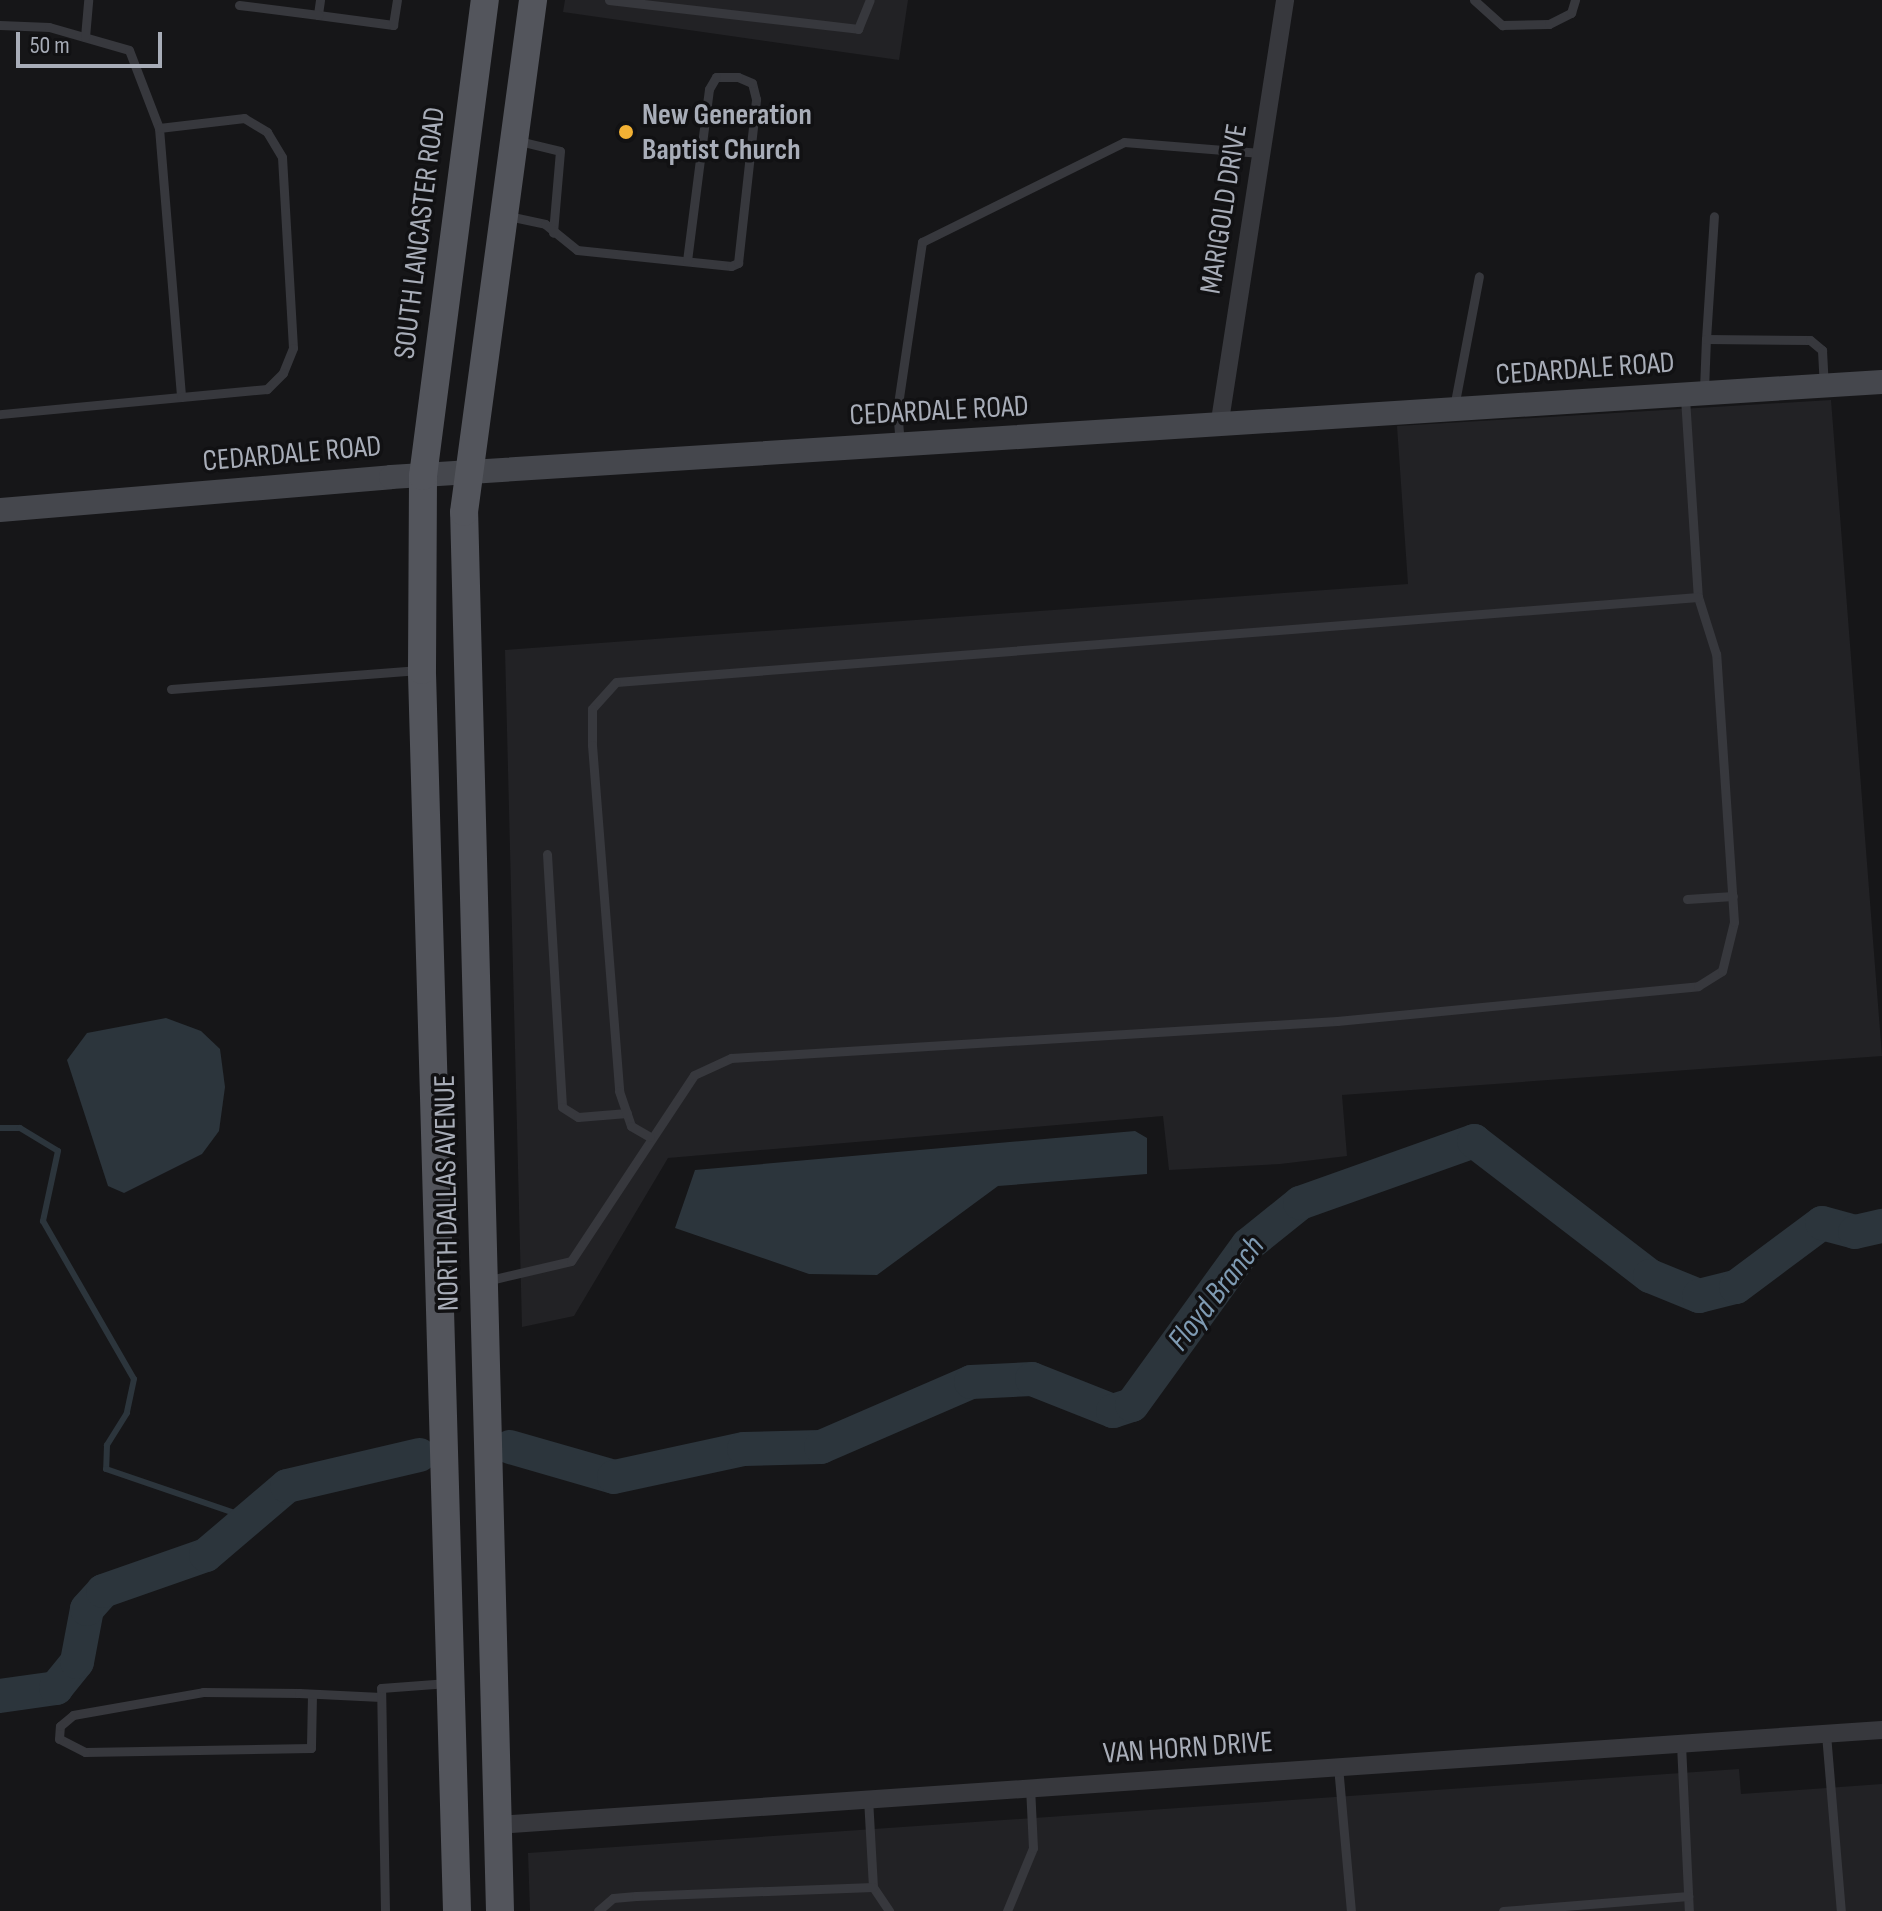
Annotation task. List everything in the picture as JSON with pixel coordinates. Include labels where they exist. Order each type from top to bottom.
[{"type":"main road","name":"SOUTH LANCASTER ROAD","points":[[423,476],[485,0]]},
{"type":"main road","points":[[466,473],[500,214],[533,0]]},
{"type":"main road","name":"NORTH DALLAS AVENUE","points":[[466,473],[500,1911]]},
{"type":"main road","name":"NORTH DALLAS AVENUE","points":[[423,476],[422,670],[444,1283],[448,1683],[457,1911]]},
{"type":"main road","points":[[444,1283],[483,1281]]},
{"type":"street","name":"MARIGOLD DRIVE","points":[[1219,427],[1285,0]]},
{"type":"street","name":"CEDARDALE ROAD","points":[[0,510],[466,473],[900,444],[1219,427],[1824,383],[1882,382]]},
{"type":"street","name":"VAN HORN DRIVE","points":[[498,1825],[1882,1730]]},
{"type":"lane","points":[[85,37],[88,0]]},
{"type":"lane","points":[[318,15],[320,0]]},
{"type":"lane","points":[[239,5],[393,25],[397,0]]},
{"type":"lane","points":[[609,0],[840,29],[858,29],[870,0]]},
{"type":"lane","points":[[1474,0],[1495,22],[1514,25],[1549,24],[1571,13],[1575,0]]},
{"type":"lane","points":[[0,25],[85,37],[129,50],[159,128],[181,397]]},
{"type":"lane","points":[[500,214],[545,224],[577,250],[731,266],[741,258],[756,99],[752,83],[738,77],[716,77],[709,89],[687,261]]},
{"type":"lane","points":[[0,414],[267,389],[283,373],[293,348],[282,157],[267,132],[244,118],[159,128]]},
{"type":"lane","points":[[512,140],[560,151],[553,233]]},
{"type":"lane","points":[[900,444],[897,411],[922,242],[1124,142],[1261,153]]},
{"type":"lane","points":[[483,1281],[571,1261],[650,1137],[694,1075],[731,1058],[1337,1021],[1698,986],[1722,971],[1734,945],[1733,896],[1716,654],[1698,597],[1694,393],[1706,339],[1714,216]]},
{"type":"lane","points":[[1453,411],[1479,276]]},
{"type":"lane","points":[[1706,339],[1810,340],[1822,350],[1824,383]]},
{"type":"lane","points":[[650,1137],[627,1113],[619,1091],[592,745],[592,709],[616,682],[1698,597]]},
{"type":"lane","points":[[171,689],[422,670]]},
{"type":"lane","points":[[547,854],[562,1107],[578,1117],[627,1113]]},
{"type":"lane","points":[[1687,899],[1733,896]]},
{"type":"lane","points":[[385,1911],[381,1688],[448,1683]]},
{"type":"lane","points":[[312,1694],[311,1748],[85,1752],[59,1739],[60,1726],[73,1715],[203,1692],[312,1694],[381,1697]]},
{"type":"lane","points":[[1826,1734],[1841,1911]]},
{"type":"lane","points":[[1681,1744],[1689,1911]]},
{"type":"lane","points":[[1338,1766],[1351,1911]]},
{"type":"lane","points":[[1007,1911],[1033,1848],[1030,1787]]},
{"type":"lane","points":[[868,1798],[873,1887],[889,1911]]},
{"type":"lane","points":[[598,1911],[613,1898],[873,1887]]},
{"type":"lane","points":[[1503,1911],[1688,1896]]},
{"type":"shaded area","points":[[565,0],[908,0],[899,60],[563,12]]},
{"type":"shaded area","points":[[1831,400],[1882,1056],[1342,1095],[1347,1156],[1280,1164],[1169,1170],[1163,1116],[668,1158],[574,1316],[522,1327],[505,650],[1408,584],[1397,426]]},
{"type":"shaded area","points":[[166,1018],[201,1031],[220,1049],[225,1087],[219,1131],[202,1154],[124,1193],[108,1186],[67,1060],[87,1033]]},
{"type":"shaded area","points":[[1135,1131],[1147,1138],[1147,1174],[998,1186],[877,1275],[809,1274],[675,1228],[695,1170]]},
{"type":"shaded area","points":[[1739,1769],[1741,1794],[1882,1784],[1882,1911],[530,1911],[528,1853]]},
{"type":"waterway","points":[[0,1128],[20,1128],[58,1151],[43,1221],[134,1379],[127,1413],[107,1445],[106,1469],[249,1518]]},
{"type":"waterway","name":"Floyd Branch","points":[[510,1447],[614,1477],[744,1449],[821,1447],[971,1382],[1032,1379],[1113,1411],[1132,1405],[1248,1245],[1300,1203],[1474,1141],[1650,1276],[1699,1296],[1736,1287],[1822,1223],[1855,1232],[1882,1226]]},
{"type":"waterway","name":"Floyd Branch","points":[[0,1696],[56,1688],[77,1662],[87,1609],[103,1591],[206,1555],[287,1486],[419,1455]]},
{"type":"place","name":"New Generation Baptist Church","points":[[626,132]]}]
